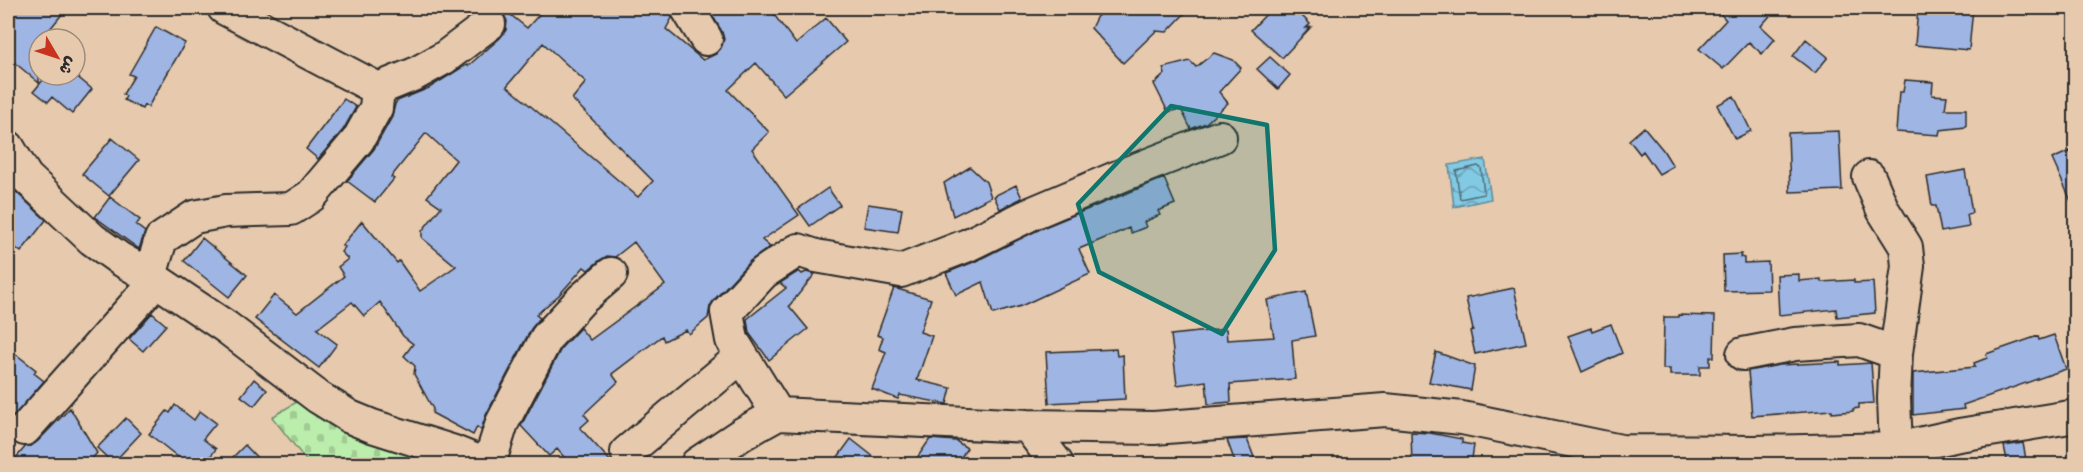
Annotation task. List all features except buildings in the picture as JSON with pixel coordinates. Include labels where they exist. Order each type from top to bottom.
[{"type":"street","points":[[224,8],[378,89],[415,74],[444,58],[489,24]]},
{"type":"street","points":[[687,8],[706,39]]},
{"type":"street","points":[[25,429],[153,279],[161,239],[194,217],[226,211],[291,209],[311,196],[358,140],[376,108],[378,89]]},
{"type":"street","points":[[778,414],[732,340],[727,312],[763,273],[798,250],[816,256],[901,271],[969,245],[1035,212],[1125,174],[1220,137]]},
{"type":"street","points":[[8,147],[26,177],[68,218],[120,259],[226,327],[318,397],[350,417],[372,426],[454,452],[486,465],[502,423],[547,337],[582,299],[611,274]]},
{"type":"street","points":[[1869,177],[1883,210],[1906,247],[1908,266],[1896,353],[1894,398],[1896,449]]},
{"type":"street","points":[[1743,354],[1796,344],[1858,340],[1896,353]]},
{"type":"street","points":[[627,452],[742,356]]},
{"type":"street","points":[[697,465],[742,434],[778,414],[1028,426],[1154,428],[1385,410],[1462,418],[1618,458],[1896,449],[1959,435],[2076,416]]},
{"type":"street","points":[[1028,426],[1057,465]]},
{"type":"highlighted area","points":[[1171,106],[1267,125],[1275,250],[1222,334],[1099,272],[1078,204]]},
{"type":"green space","points":[[303,398],[470,464],[309,464],[272,417]]},
{"type":"water","points":[[1485,159],[1491,199],[1454,207],[1449,165]]}]
